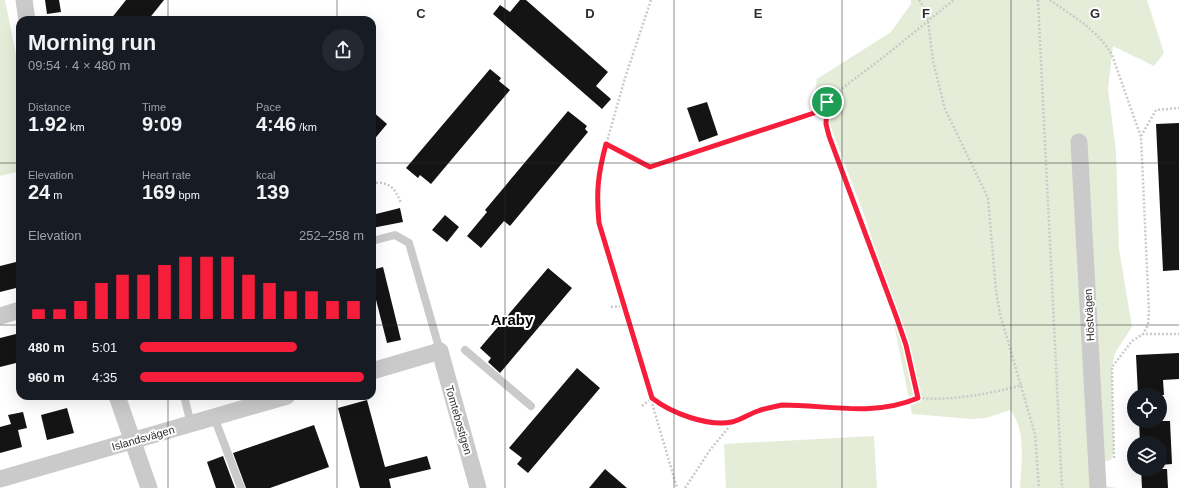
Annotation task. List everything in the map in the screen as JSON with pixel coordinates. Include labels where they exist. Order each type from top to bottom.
[{"type":"street","points":[[24,0],[26,16]]},
{"type":"street","name":"Höstvägen","points":[[1079,142],[1098,488]]},
{"type":"street","points":[[0,316],[16,311]]},
{"type":"street","points":[[376,370],[440,352]]},
{"type":"street","name":"Tomtebostigen","points":[[440,352],[478,488]]},
{"type":"street","points":[[118,400],[149,488]]},
{"type":"street","name":"Islandsvägen","points":[[0,479],[273,400]]},
{"type":"lane","points":[[376,240],[395,235],[409,243],[440,352]]},
{"type":"lane","points":[[465,350],[531,406]]},
{"type":"lane","points":[[185,400],[191,424]]},
{"type":"lane","points":[[214,417],[240,488]]},
{"type":"path","points":[[651,0],[625,78],[606,144],[598,173],[596,198],[599,223],[652,398],[677,488]]},
{"type":"path","points":[[919,0],[928,12],[934,67],[945,109],[988,198],[996,291],[1000,314],[1022,385],[1035,434],[1039,488]]},
{"type":"path","points":[[606,144],[650,167],[820,111],[827,102],[860,74],[886,56],[928,19],[954,0]]},
{"type":"path","points":[[1038,0],[1062,488]]},
{"type":"path","points":[[1050,0],[1094,32],[1106,44],[1112,54],[1141,137],[1149,312],[1148,325],[1143,334],[1132,341],[1112,367],[1114,465]]},
{"type":"path","points":[[827,102],[826,124],[829,136],[901,330],[918,398]]},
{"type":"path","points":[[1141,137],[1156,110],[1179,108]]},
{"type":"path","points":[[376,183],[383,182],[389,184],[398,194],[401,203]]},
{"type":"path","points":[[611,307],[623,306]]},
{"type":"path","points":[[1143,334],[1179,334]]},
{"type":"path","points":[[686,488],[710,450],[733,422],[758,411],[782,405],[864,410],[897,406],[918,398],[955,398],[1002,391],[1022,385]]},
{"type":"path","points":[[652,398],[662,406],[690,418],[733,422]]},
{"type":"path","points":[[642,406],[652,398]]},
{"type":"green space","points":[[0,0],[5,0],[16,55],[16,172],[0,176]]},
{"type":"green space","points":[[911,0],[1147,0],[1164,53],[1154,66],[1113,46],[1108,89],[1116,151],[1119,249],[1132,327],[1115,353],[1112,367],[1114,452],[1111,460],[1098,464],[1098,485],[1117,488],[1020,488],[1022,458],[1021,437],[1019,427],[1010,410],[986,418],[972,419],[912,414],[886,283],[865,217],[829,122],[815,91],[817,79],[891,32],[911,4]]},
{"type":"green space","points":[[874,436],[877,488],[726,488],[724,444]]},
{"type":"building","points":[[45,0],[59,0],[61,12],[47,14]]},
{"type":"building","points":[[126,0],[164,0],[151,16],[113,16]]},
{"type":"building","points":[[520,0],[526,0],[608,72],[596,86],[611,99],[602,109],[493,14],[500,5],[510,12]]},
{"type":"building","points":[[490,69],[501,78],[499,81],[510,90],[431,184],[420,175],[418,178],[406,168]]},
{"type":"building","points":[[707,102],[718,135],[699,142],[687,108]]},
{"type":"building","points":[[568,111],[587,126],[585,129],[588,132],[510,226],[504,221],[481,248],[467,236],[487,212],[485,210]]},
{"type":"building","points":[[376,114],[387,124],[376,137]]},
{"type":"building","points":[[1179,123],[1179,270],[1163,271],[1156,124]]},
{"type":"building","points":[[400,208],[403,222],[376,227],[376,214]]},
{"type":"building","points":[[445,215],[459,227],[447,242],[432,230]]},
{"type":"building","points":[[16,262],[16,288],[0,292],[0,266]]},
{"type":"building","points":[[383,267],[401,340],[387,343],[376,300],[376,269]]},
{"type":"building","points":[[548,268],[572,288],[500,373],[488,362],[491,358],[480,348]]},
{"type":"building","points":[[16,334],[16,363],[0,367],[0,338]]},
{"type":"building","points":[[1179,353],[1179,379],[1163,380],[1164,388],[1138,388],[1136,355]]},
{"type":"building","points":[[577,368],[600,388],[528,473],[517,464],[522,458],[509,448]]},
{"type":"building","points":[[367,400],[385,467],[427,456],[431,469],[389,479],[391,488],[360,488],[338,408]]},
{"type":"building","points":[[67,408],[74,433],[47,440],[41,415]]},
{"type":"building","points":[[23,412],[27,428],[18,430],[22,447],[0,453],[0,427],[11,424],[8,415]]},
{"type":"building","points":[[1167,421],[1170,421],[1172,464],[1167,464],[1167,436],[1140,436],[1139,428],[1167,428]]},
{"type":"building","points":[[314,425],[329,467],[270,488],[246,488],[233,453]]},
{"type":"building","points":[[223,456],[235,488],[216,488],[207,462]]},
{"type":"building","points":[[605,469],[627,488],[589,488]]},
{"type":"building","points":[[1167,469],[1168,488],[1142,488],[1141,476],[1167,476]]},
{"type":"district","name":"Araby","points":[[512,319]]},
{"type":"route","points":[[827,102],[826,124],[829,136],[906,345],[918,398],[897,406],[864,410],[782,405],[758,411],[733,422],[706,421],[690,418],[662,406],[652,398],[599,223],[596,198],[598,173],[606,144],[650,167],[820,111],[827,102]]}]
